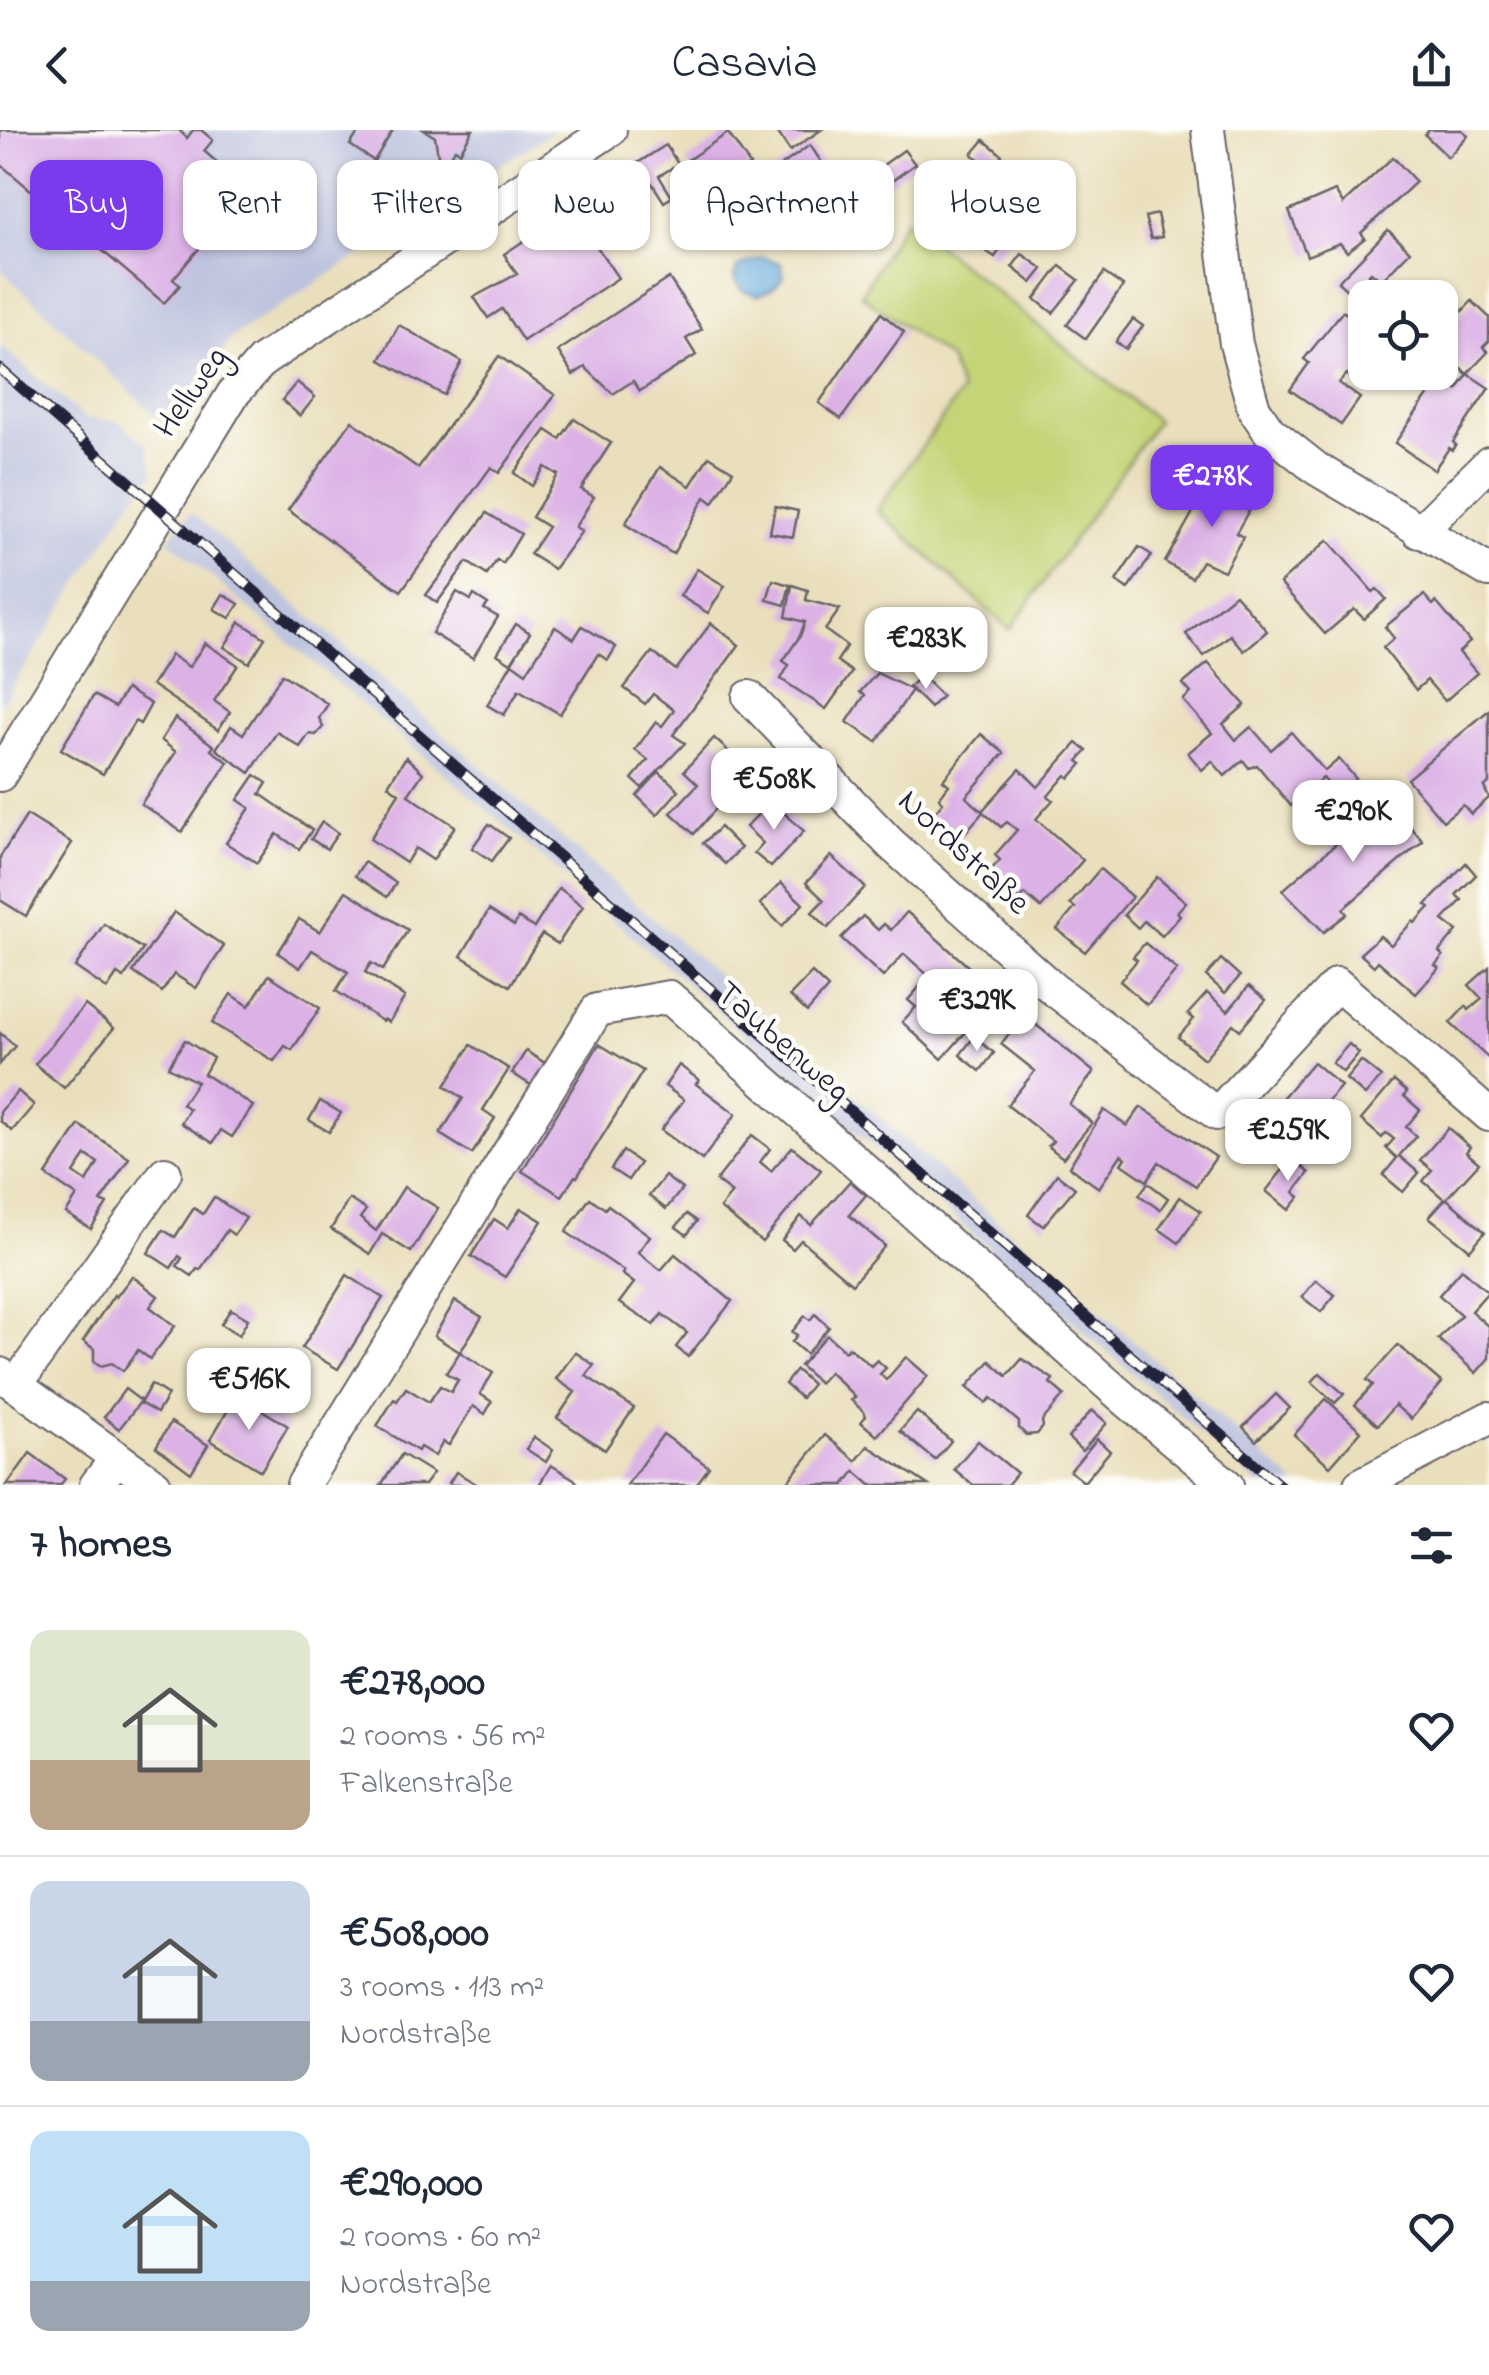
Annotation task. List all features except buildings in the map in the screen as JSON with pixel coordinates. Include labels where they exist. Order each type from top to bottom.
[{"type":"street","name":"Hellweg","points":[[0,775],[234,394],[262,361],[610,130]]},
{"type":"street","points":[[1208,130],[1236,344],[1254,409],[1269,432],[1303,459],[1489,571]]},
{"type":"street","points":[[1419,532],[1489,462]]},
{"type":"street","name":"Nordstraße","points":[[749,697],[891,844],[1052,988],[1217,1114],[1337,984],[1489,1115]]},
{"type":"street","name":"Taubenweg","points":[[303,1485],[597,1010],[670,997],[1227,1485]]},
{"type":"street","points":[[155,1485],[8,1380],[165,1173]]},
{"type":"street","points":[[1360,1485],[1489,1418]]},
{"type":"street","points":[[96,1485],[117,1458]]},
{"type":"shaded area","points":[[0,130],[555,130],[498,167],[498,160],[337,160],[337,250],[368,250],[232,337],[170,429],[0,269]]},
{"type":"shaded area","points":[[0,345],[84,418],[118,421],[147,444],[154,474],[135,495],[0,706]]},
{"type":"shaded area","points":[[191,512],[1297,1485],[1260,1485],[504,824],[168,540]]},
{"type":"green space","points":[[905,219],[914,226],[914,250],[944,250],[1157,421],[1010,630],[877,510],[961,392],[949,359],[861,295],[887,250],[894,250],[894,238]]},
{"type":"water","points":[[763,257],[781,263],[784,276],[774,288],[758,296],[741,290],[734,278],[737,267]]},
{"type":"railway","points":[[0,369],[1279,1485]]}]
